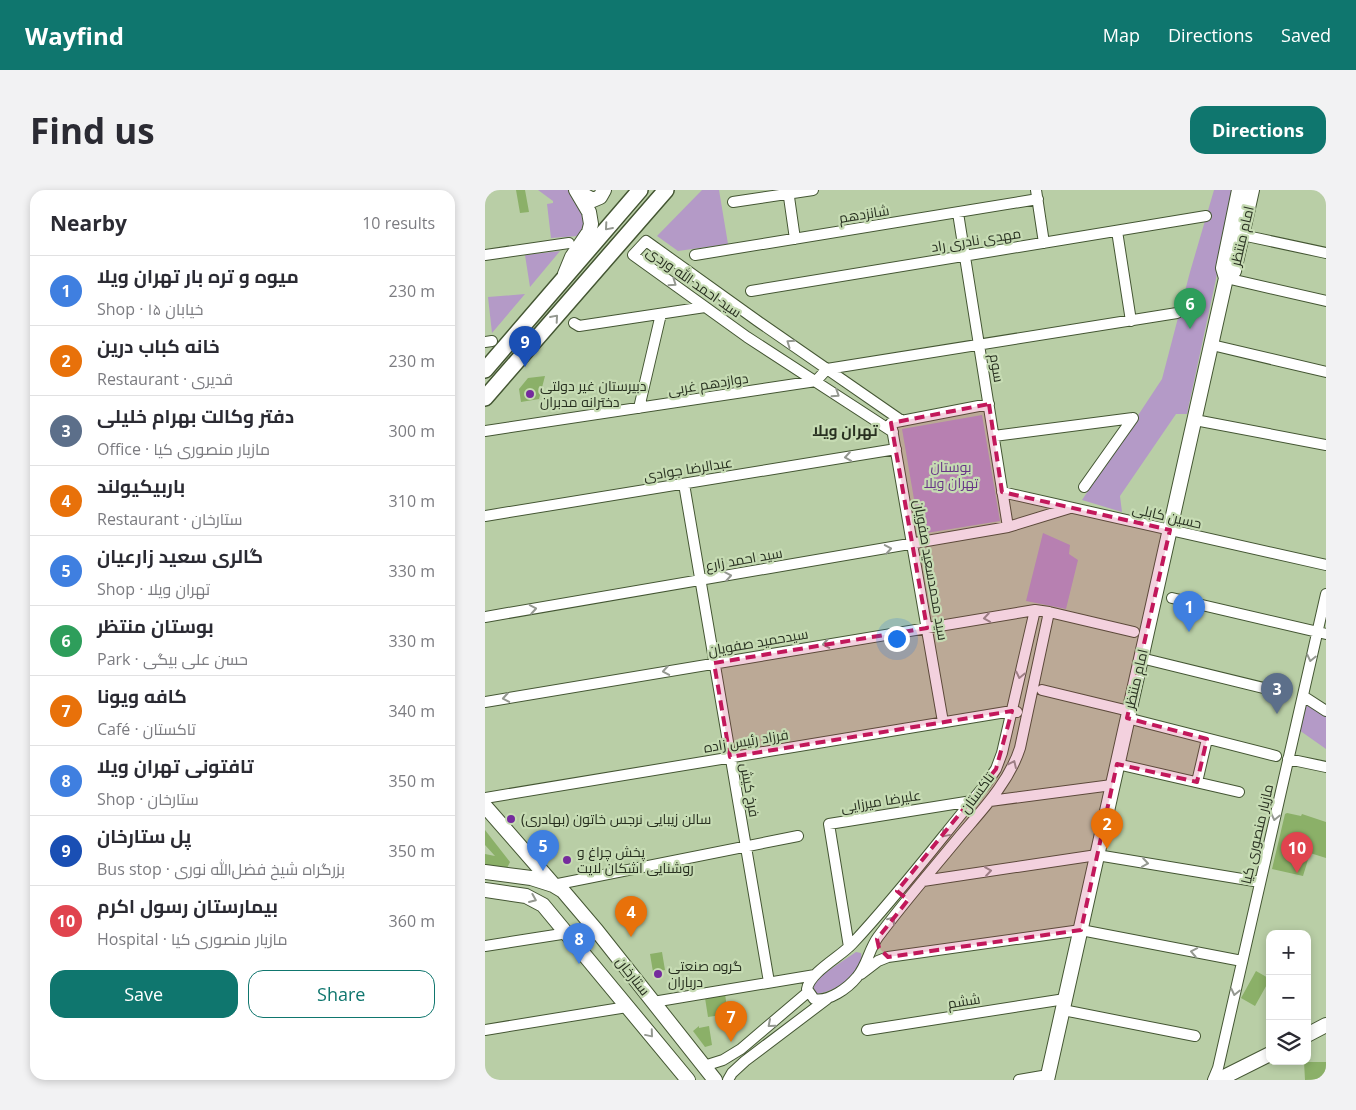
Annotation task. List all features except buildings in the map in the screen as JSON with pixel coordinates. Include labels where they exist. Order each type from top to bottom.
[{"type":"highway","points":[[485,370],[640,190]]},
{"type":"highway","points":[[486,398],[666,190]]},
{"type":"main road","points":[[577,191],[593,200],[600,197],[603,190]]},
{"type":"main road","name":"امام منتظر","points":[[1227,278],[1223,268],[1239,190]]},
{"type":"main road","name":"امام منتظر","points":[[1048,1078],[1112,785],[1227,278],[1234,271],[1252,190]]},
{"type":"main road","points":[[563,280],[572,257],[589,232],[591,224],[589,212],[577,191]]},
{"type":"main road","points":[[485,806],[553,885]]},
{"type":"main road","name":"ستارخان","points":[[485,872],[531,878],[553,885],[563,891],[715,1080]]},
{"type":"main road","name":"ستارخان","points":[[485,890],[526,896],[535,899],[543,905],[568,933],[682,1076]]},
{"type":"main road","points":[[1311,1033],[1326,1025]]},
{"type":"main road","points":[[1217,1080],[1266,1056]]},
{"type":"street","points":[[733,202],[788,192],[813,190]]},
{"type":"street","points":[[788,192],[795,239]]},
{"type":"street","points":[[1037,195],[1044,243]]},
{"type":"street","name":"شانزدهم","points":[[695,255],[958,213],[1037,195]]},
{"type":"street","name":"سوم","points":[[958,213],[1008,527]]},
{"type":"street","name":"مهدی نادری راد","points":[[751,291],[1206,216]]},
{"type":"street","points":[[1117,231],[1131,321]]},
{"type":"street","points":[[1242,234],[1326,253]]},
{"type":"street","name":"سید احمد الله وردی","points":[[892,427],[816,381],[705,307],[633,255],[646,240],[902,421]]},
{"type":"street","points":[[485,255],[569,243]]},
{"type":"street","points":[[1227,278],[1326,300]]},
{"type":"street","points":[[689,295],[700,279]]},
{"type":"street","points":[[574,323],[579,326],[705,307]]},
{"type":"street","points":[[639,408],[661,314]]},
{"type":"street","points":[[816,381],[827,369],[1177,314]]},
{"type":"street","points":[[1212,345],[1326,372]]},
{"type":"street","name":"دوازدهم غربی","points":[[485,431],[816,381]]},
{"type":"street","points":[[892,427],[902,421],[989,404]]},
{"type":"street","points":[[994,436],[1133,418],[1085,487]]},
{"type":"street","points":[[1195,420],[1326,445]]},
{"type":"street","name":"سید محمدسعید صفویان","points":[[892,427],[943,722]]},
{"type":"street","name":"عبدالرضا جوادی","points":[[485,516],[896,449]]},
{"type":"street","name":"فرخ کیش","points":[[683,484],[769,982]]},
{"type":"street","name":"حسین کابلی","points":[[1003,492],[1326,566]]},
{"type":"street","name":"سید احمد زارع","points":[[485,617],[913,545],[1008,527],[1070,508]]},
{"type":"street","name":"مازیار منصوری کیا","points":[[1213,1080],[1288,759],[1322,633],[1326,594]]},
{"type":"street","points":[[1172,598],[1322,633]]},
{"type":"street","name":"سیدحمید صفویان","points":[[485,702],[1035,610],[1134,632]]},
{"type":"street","name":"تاکستان","points":[[815,975],[849,947],[874,921],[972,801],[996,768],[1004,745],[1035,610]]},
{"type":"street","name":"تاکستان","points":[[859,975],[877,939],[990,801],[1015,761],[1049,612]]},
{"type":"street","points":[[1141,658],[1276,690]]},
{"type":"street","points":[[1042,690],[1207,739],[1276,756]]},
{"type":"street","points":[[1304,697],[1326,702]]},
{"type":"street","points":[[1304,697],[1326,712]]},
{"type":"street","points":[[1012,711],[1027,714]]},
{"type":"street","name":"فرزاد رئیس زاده","points":[[485,798],[1012,711]]},
{"type":"street","points":[[1197,782],[1207,739]]},
{"type":"street","points":[[1288,759],[1326,767]]},
{"type":"street","points":[[1117,764],[1239,792]]},
{"type":"street","points":[[990,801],[1112,785]]},
{"type":"street","name":"علیرضا میرزایی","points":[[849,947],[829,824],[972,801]]},
{"type":"street","points":[[553,885],[798,836]]},
{"type":"street","points":[[923,881],[1097,855],[1260,882]]},
{"type":"street","points":[[897,891],[908,900]]},
{"type":"street","points":[[728,1080],[732,1073],[745,1061],[878,961],[888,957],[1081,930],[1242,961]]},
{"type":"street","points":[[485,946],[568,933]]},
{"type":"street","points":[[877,939],[879,948],[888,957]]},
{"type":"street","points":[[653,1002],[815,975]]},
{"type":"street","points":[[704,1066],[723,1060],[741,1050],[808,992],[808,983],[815,975]]},
{"type":"street","points":[[808,992],[815,998],[827,999]]},
{"type":"street","points":[[1064,1004],[1195,1036]]},
{"type":"street","name":"ششم","points":[[867,1030],[1064,1004]]},
{"type":"street","points":[[485,1030],[627,1007]]},
{"type":"street","points":[[1019,1080],[1048,1078]]},
{"type":"highlighted area","points":[[989,404],[1002,492],[1170,530],[1127,718],[1207,739],[1197,782],[1117,764],[1081,930],[888,957],[879,948],[877,939],[908,900],[897,891],[996,769],[1012,711],[730,757],[714,663],[927,628],[891,423]]},
{"type":"green space","points":[[538,190],[569,190],[580,207],[584,218],[582,230],[578,236],[551,238],[547,204],[553,203],[553,201]]},
{"type":"green space","points":[[702,190],[719,190],[728,244],[678,251],[657,236]]},
{"type":"green space","points":[[1214,190],[1233,190],[1187,414],[1176,414],[1120,496],[1122,512],[1082,500],[1162,379]]},
{"type":"green space","points":[[560,251],[530,287],[525,255]]},
{"type":"green space","points":[[525,294],[492,333],[488,297]]},
{"type":"green space","name":"بوستان تهران ویلا","points":[[982,415],[1000,521],[920,534],[902,429]]},
{"type":"green space","points":[[1043,533],[1070,545],[1069,554],[1078,560],[1066,609],[1026,601]]},
{"type":"green space","points":[[1306,702],[1326,715],[1326,749],[1299,730]]},
{"type":"green space","points":[[856,952],[861,953],[861,961],[854,975],[839,986],[823,993],[816,994],[812,990],[813,981]]},
{"type":"place","name":"بوستان منتظر","points":[[1190,329]]},
{"type":"place","name":"پل ستارخان","points":[[525,367]]},
{"type":"place","name":"دبیرستان غیر دولتی دخترانه مدبران","points":[[530,394]]},
{"type":"place","name":"میوه و تره بار تهران ویلا","points":[[1189,632]]},
{"type":"place","name":"دفتر وکالت بهرام خلیلی","points":[[1277,714]]},
{"type":"place","name":"سالن زیبایی نرجس خاتون (بهادری)","points":[[511,819]]},
{"type":"place","name":"خانه کباب درین","points":[[1107,849]]},
{"type":"place","name":"پخش چراغ و روشنایی اشکان لایت","points":[[567,860]]},
{"type":"place","name":"گالری سعید زارعیان","points":[[543,871]]},
{"type":"place","name":"بیمارستان رسول اکرم","points":[[1297,873]]},
{"type":"place","name":"باربیکیولند","points":[[631,937]]},
{"type":"place","name":"تافتونی تهران ویلا","points":[[579,964]]},
{"type":"place","name":"گروه صنعتی درباران","points":[[658,974]]},
{"type":"place","name":"کافه ویونا","points":[[731,1042]]},
{"type":"district","name":"تهران ویلا","points":[[845,431]]}]
